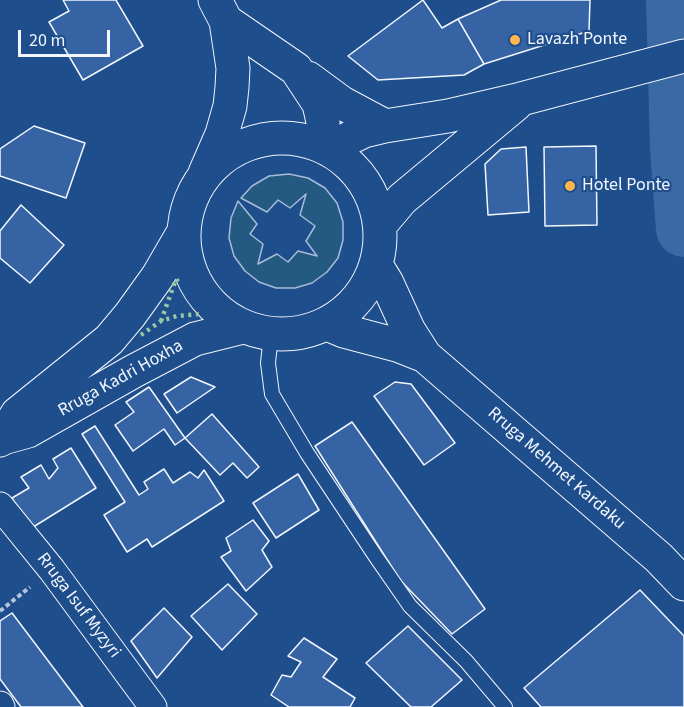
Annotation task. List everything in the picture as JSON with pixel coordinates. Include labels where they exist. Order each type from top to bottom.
[{"type":"main road","points":[[220,11],[342,103],[385,126]]},
{"type":"main road","points":[[202,178],[221,159],[244,145],[269,138],[296,138],[324,147],[344,159],[362,177],[374,200],[380,225],[381,241],[376,265],[357,300],[346,312],[327,324],[296,334],[257,331],[218,312],[198,290],[186,263],[183,233],[188,204],[222,134],[230,106],[233,68],[220,11]]},
{"type":"main road","points":[[324,147],[364,131],[448,116],[521,99],[684,56]]},
{"type":"main road","points":[[296,69],[319,104],[323,122],[324,147]]},
{"type":"main road","points":[[380,225],[402,199],[521,99]]},
{"type":"main road","name":"Rruga Kadri Hoxha","points":[[1,439],[17,414],[109,340],[158,276],[183,233]]},
{"type":"main road","name":"Rruga Mehmet Kardaku","points":[[376,265],[409,331],[425,356],[659,558],[684,584]]},
{"type":"main road","name":"Rruga Mehmet Kardaku","points":[[327,324],[425,356]]},
{"type":"main road","name":"Rruga Kadri Hoxha","points":[[1,439],[28,431],[195,339],[257,331]]},
{"type":"street","name":"Rruga Isuf Myzyri","points":[[0,506],[52,570],[153,707]]},
{"type":"lane","points":[[257,331],[268,363],[272,394],[307,453],[410,606],[466,661],[505,707]]},
{"type":"path","points":[[0,611],[52,570]]},
{"type":"shaded area","points":[[289,174],[308,178],[325,188],[337,203],[343,222],[343,240],[338,258],[327,272],[312,283],[295,288],[276,288],[259,282],[245,271],[234,256],[229,238],[231,218],[238,201],[257,224],[250,234],[263,244],[258,264],[277,254],[288,262],[298,251],[317,256],[306,241],[315,226],[300,215],[306,194],[290,208],[278,200],[267,212],[241,198],[252,186],[269,176]]},
{"type":"building","points":[[63,0],[116,0],[143,46],[83,80],[49,22],[69,11]]},
{"type":"building","points":[[423,0],[442,28],[458,19],[484,64],[464,75],[378,80],[348,56]]},
{"type":"building","name":"Lavazh Ponte","points":[[501,0],[590,0],[589,31],[484,64],[458,19]]},
{"type":"building","points":[[34,126],[85,143],[66,198],[0,176],[0,149]]},
{"type":"building","name":"Hotel Ponte","points":[[596,146],[597,225],[545,226],[544,147]]},
{"type":"building","points":[[526,147],[529,212],[488,215],[485,164],[501,149]]},
{"type":"building","points":[[21,205],[64,245],[30,283],[0,258],[0,231]]},
{"type":"building","points":[[191,377],[215,387],[177,413],[164,394]]},
{"type":"building","points":[[395,382],[411,384],[455,443],[424,465],[374,396]]},
{"type":"building","points":[[149,387],[185,438],[175,445],[164,429],[133,451],[115,425],[134,412],[126,402]]},
{"type":"building","points":[[212,414],[259,467],[247,478],[233,463],[220,475],[185,438]]},
{"type":"building","points":[[352,422],[485,609],[452,634],[400,580],[315,446]]},
{"type":"building","points":[[95,426],[139,495],[148,489],[144,482],[164,469],[173,483],[190,472],[198,478],[204,470],[224,501],[152,547],[147,539],[127,552],[104,515],[125,502],[82,434]]},
{"type":"building","points":[[71,448],[96,488],[30,529],[12,498],[29,488],[21,477],[41,465],[49,479],[58,468],[53,459]]},
{"type":"building","points":[[298,474],[319,510],[276,538],[253,503]]},
{"type":"building","points":[[253,520],[269,541],[262,550],[272,567],[246,591],[221,557],[231,551],[226,538]]},
{"type":"building","points":[[228,584],[257,614],[222,650],[191,616]]},
{"type":"building","points":[[640,590],[684,636],[684,707],[541,707],[524,688]]},
{"type":"building","points":[[164,608],[192,637],[157,678],[131,641]]},
{"type":"building","points":[[12,613],[83,707],[21,707],[0,679],[0,621]]},
{"type":"building","points":[[408,626],[462,680],[431,707],[411,707],[366,663]]},
{"type":"building","points":[[304,638],[337,659],[323,677],[355,698],[350,707],[289,707],[271,695],[282,675],[291,677],[301,662],[288,656]]},
{"type":"waterway","points":[[674,0],[678,149],[684,229]]},
{"type":"hedge","points":[[161,321],[176,279],[179,283]]},
{"type":"hedge","points":[[141,335],[161,321],[177,316],[200,314],[199,312]]},
{"type":"place","name":"Lavazh Ponte","points":[[515,40]]},
{"type":"place","name":"Hotel Ponte","points":[[570,186]]}]
